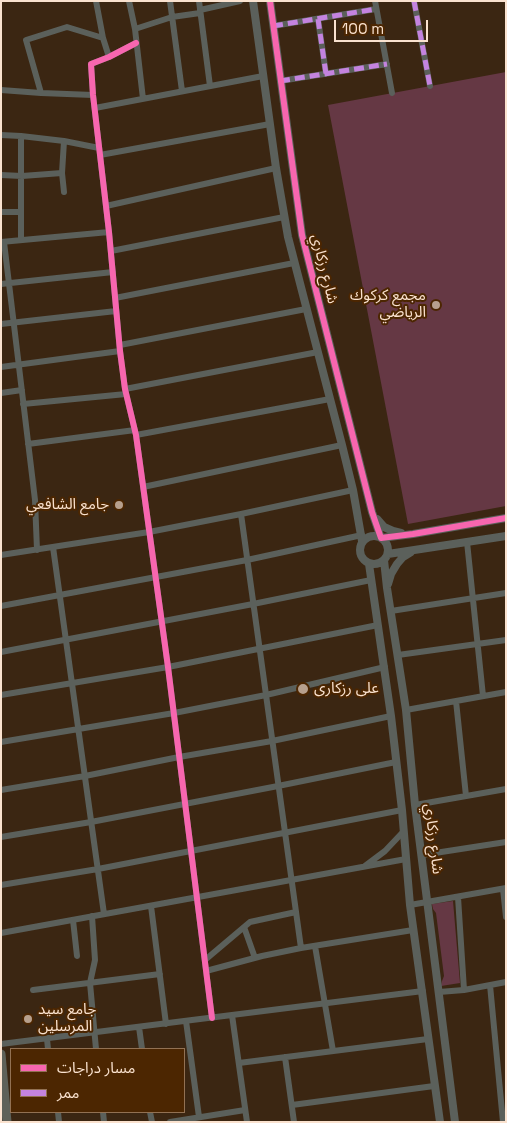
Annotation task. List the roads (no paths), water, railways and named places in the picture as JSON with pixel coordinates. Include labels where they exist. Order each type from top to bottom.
[{"type":"main road","points":[[1,1054],[7,1122]]},
{"type":"street","points":[[96,1],[103,38],[109,57]]},
{"type":"street","points":[[129,1],[135,29],[143,99]]},
{"type":"street","points":[[170,1],[182,91]]},
{"type":"street","points":[[198,1],[210,86]]},
{"type":"street","points":[[135,29],[240,1]]},
{"type":"street","name":"شارع رزكاري","points":[[253,1],[276,168],[288,237],[342,445],[362,538]]},
{"type":"street","name":"شارع رزكاري","points":[[270,1],[302,235],[372,512],[381,538]]},
{"type":"street","points":[[375,1],[392,93]]},
{"type":"street","points":[[414,1],[430,86]]},
{"type":"street","points":[[273,26],[376,9]]},
{"type":"street","points":[[318,18],[326,74]]},
{"type":"street","points":[[40,93],[26,40],[67,27],[103,38]]},
{"type":"street","points":[[136,43],[91,64],[93,95],[125,392],[136,433],[174,713],[212,1018]]},
{"type":"street","points":[[280,82],[387,64]]},
{"type":"street","points":[[95,108],[263,76]]},
{"type":"street","points":[[1,90],[93,95]]},
{"type":"street","points":[[100,155],[270,124]]},
{"type":"street","points":[[1,135],[64,141],[99,148]]},
{"type":"street","points":[[21,136],[21,240]]},
{"type":"street","points":[[64,141],[62,173],[64,192]]},
{"type":"street","points":[[106,206],[276,168]]},
{"type":"street","points":[[1,175],[22,176],[62,173]]},
{"type":"street","points":[[1,212],[21,212]]},
{"type":"street","points":[[111,251],[284,216]]},
{"type":"street","points":[[37,550],[35,500],[3,242],[109,232]]},
{"type":"street","points":[[288,237],[302,235]]},
{"type":"street","points":[[115,298],[294,263]]},
{"type":"street","points":[[1,284],[113,272]]},
{"type":"street","points":[[1,367],[120,348],[306,309]]},
{"type":"street","points":[[1,324],[116,311]]},
{"type":"street","points":[[24,404],[125,392],[318,352]]},
{"type":"street","points":[[1,393],[22,390]]},
{"type":"street","points":[[28,444],[136,433],[330,399]]},
{"type":"street","points":[[143,486],[342,445]]},
{"type":"street","points":[[1,555],[149,532],[353,490]]},
{"type":"street","points":[[372,512],[384,527],[397,533],[413,534]]},
{"type":"street","points":[[241,514],[301,948]]},
{"type":"street","points":[[1,606],[371,536],[381,538],[413,534],[506,518]]},
{"type":"street","points":[[362,538],[360,554],[364,561],[369,564],[377,564],[386,557],[415,550],[506,536]]},
{"type":"street","points":[[381,538],[387,545],[386,557]]},
{"type":"street","points":[[467,542],[483,696]]},
{"type":"street","points":[[53,547],[104,914]]},
{"type":"street","points":[[387,588],[396,564],[415,550]]},
{"type":"street","name":"شارع رزكاري","points":[[386,557],[387,588],[406,710],[415,805],[455,1122]]},
{"type":"street","name":"شارع رزكاري","points":[[369,564],[385,667],[402,810],[413,930],[440,1122]]},
{"type":"street","points":[[1,652],[371,580]]},
{"type":"street","points":[[391,611],[506,593]]},
{"type":"street","points":[[1,695],[168,667],[378,625]]},
{"type":"street","points":[[398,655],[506,640]]},
{"type":"street","points":[[1,742],[174,713],[266,695],[385,667]]},
{"type":"street","points":[[406,710],[483,696],[506,694]]},
{"type":"street","points":[[456,701],[466,796]]},
{"type":"street","points":[[1,790],[85,776],[391,716]]},
{"type":"street","points":[[1,837],[91,822],[396,762]]},
{"type":"street","points":[[415,805],[506,790]]},
{"type":"street","points":[[1,885],[98,869],[402,810]]},
{"type":"street","points":[[362,868],[385,852],[403,832]]},
{"type":"street","points":[[422,855],[506,842]]},
{"type":"street","points":[[1,933],[406,859]]},
{"type":"street","points":[[410,905],[504,888],[506,918]]},
{"type":"street","points":[[458,897],[464,990]]},
{"type":"street","points":[[151,906],[166,1024]]},
{"type":"street","points":[[205,960],[250,922],[296,912]]},
{"type":"street","points":[[92,916],[95,960],[90,982],[96,1048]]},
{"type":"street","points":[[73,920],[77,956]]},
{"type":"street","points":[[244,927],[255,958]]},
{"type":"street","points":[[206,971],[301,948],[413,930]]},
{"type":"street","points":[[315,946],[333,1051]]},
{"type":"street","points":[[33,990],[160,974]]},
{"type":"street","points":[[439,992],[464,990],[506,982]]},
{"type":"street","points":[[490,985],[503,1122]]},
{"type":"street","points":[[1,1044],[423,991]]},
{"type":"street","points":[[232,1015],[247,1122]]},
{"type":"street","points":[[186,1021],[199,1117]]},
{"type":"street","points":[[139,1027],[142,1048]]},
{"type":"street","points":[[47,1039],[48,1048]]},
{"type":"street","points":[[239,1064],[428,1039]]},
{"type":"street","points":[[285,1057],[294,1122]]},
{"type":"street","points":[[292,1104],[434,1086]]},
{"type":"street","points":[[170,1122],[245,1110]]},
{"type":"place","name":"مجمع كركوك الرياضي","points":[[436,305]]},
{"type":"place","name":"جامع الشافعي","points":[[119,505]]},
{"type":"place","name":"على رزكارى","points":[[303,689]]},
{"type":"place","name":"جامع سيد المرسلين","points":[[28,1019]]}]
